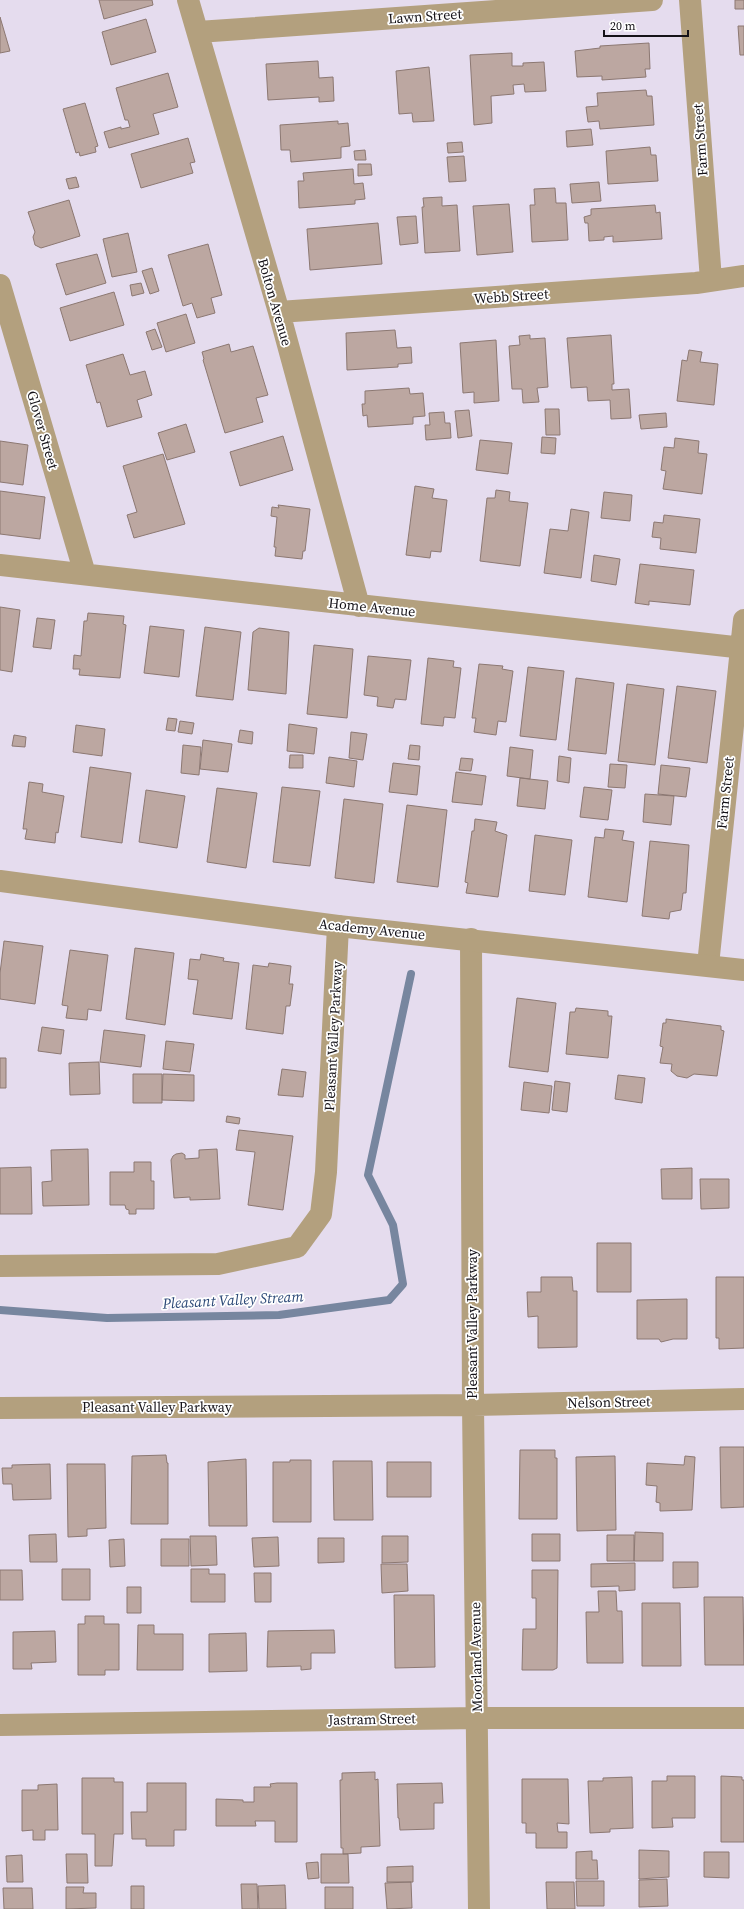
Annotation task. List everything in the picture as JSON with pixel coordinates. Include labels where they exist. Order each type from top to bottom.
[{"type":"street","name":"Bolton Avenue","points":[[188,0],[279,312],[359,606]]},
{"type":"street","name":"Lawn Street","points":[[198,32],[652,0]]},
{"type":"street","name":"Farm Street","points":[[690,0],[711,280]]},
{"type":"street","name":"Webb Street","points":[[279,312],[711,280],[744,276]]},
{"type":"street","name":"Glover Street","points":[[0,285],[4,308],[85,574]]},
{"type":"street","name":"Home Avenue","points":[[0,565],[742,648]]},
{"type":"street","name":"Farm Street","points":[[708,965],[744,620]]},
{"type":"street","name":"Academy Avenue","points":[[0,881],[338,926],[471,939],[744,970]]},
{"type":"street","name":"Pleasant Valley Parkway","points":[[0,1266],[218,1264],[297,1247],[322,1214],[326,1172],[338,926]]},
{"type":"street","name":"Pleasant Valley Parkway","points":[[0,1408],[473,1405],[471,939]]},
{"type":"street","name":"Nelson Street","points":[[473,1405],[744,1399]]},
{"type":"street","name":"Moorland Avenue","points":[[473,1405],[479,1909]]},
{"type":"street","name":"Jastram Street","points":[[0,1725],[477,1718],[744,1718]]},
{"type":"building","points":[[99,0],[152,0],[153,5],[104,19]]},
{"type":"building","points":[[735,0],[744,0],[744,9],[735,9]]},
{"type":"building","points":[[0,17],[10,51],[0,53]]},
{"type":"building","points":[[146,19],[156,52],[111,65],[102,32]]},
{"type":"building","points":[[738,26],[744,26],[744,55],[740,55]]},
{"type":"building","points":[[649,43],[650,69],[645,69],[646,77],[602,80],[602,76],[577,77],[575,51],[600,48],[600,46]]},
{"type":"building","points":[[512,53],[512,66],[523,66],[523,63],[544,62],[546,91],[525,92],[524,84],[513,85],[514,94],[491,96],[492,123],[474,125],[470,55]]},
{"type":"building","points":[[318,61],[319,78],[333,77],[334,101],[319,102],[319,97],[268,100],[266,64]]},
{"type":"building","points":[[429,67],[434,121],[413,122],[412,113],[399,114],[396,71]]},
{"type":"building","points":[[168,73],[178,107],[153,114],[159,134],[109,148],[104,132],[121,127],[121,129],[130,127],[128,120],[125,120],[116,88]]},
{"type":"building","points":[[646,90],[647,96],[652,96],[654,125],[600,129],[599,121],[588,122],[586,107],[598,106],[597,93]]},
{"type":"building","points":[[85,103],[98,146],[95,147],[96,152],[80,156],[79,152],[76,153],[63,109]]},
{"type":"building","points":[[338,121],[338,124],[348,123],[350,146],[341,147],[341,158],[291,162],[290,150],[281,150],[280,125]]},
{"type":"building","points":[[591,129],[593,145],[567,147],[566,131]]},
{"type":"building","points":[[188,138],[195,162],[190,163],[193,173],[141,188],[131,154]]},
{"type":"building","points":[[462,142],[463,152],[448,153],[447,143]]},
{"type":"building","points":[[650,147],[651,155],[656,155],[658,181],[608,184],[606,151]]},
{"type":"building","points":[[365,150],[366,160],[355,160],[354,151]]},
{"type":"building","points":[[464,156],[466,181],[449,182],[447,157]]},
{"type":"building","points":[[358,164],[371,164],[372,175],[358,176]]},
{"type":"building","points":[[353,169],[354,184],[363,183],[365,199],[355,200],[355,204],[299,208],[298,181],[304,181],[303,173]]},
{"type":"building","points":[[76,177],[79,187],[69,189],[66,179]]},
{"type":"building","points":[[599,182],[601,201],[572,203],[570,184]]},
{"type":"building","points":[[555,188],[556,203],[566,203],[568,240],[532,242],[530,205],[535,205],[534,189]]},
{"type":"building","points":[[442,197],[442,206],[457,205],[460,251],[425,253],[422,207],[424,207],[423,198]]},
{"type":"building","points":[[69,200],[80,236],[41,248],[35,245],[33,237],[35,232],[28,212]]},
{"type":"building","points":[[509,204],[513,252],[477,255],[473,206]]},
{"type":"building","points":[[655,205],[656,213],[660,212],[662,239],[613,242],[613,236],[604,237],[604,240],[589,241],[588,223],[585,223],[584,217],[591,215],[591,209]]},
{"type":"building","points":[[416,216],[418,243],[400,245],[397,217]]},
{"type":"building","points":[[378,223],[382,264],[310,270],[307,229]]},
{"type":"building","points":[[128,233],[137,272],[112,277],[103,239]]},
{"type":"building","points":[[208,244],[222,295],[211,298],[215,313],[197,318],[192,303],[183,306],[168,255]]},
{"type":"building","points":[[97,254],[106,283],[66,295],[56,264]]},
{"type":"building","points":[[152,268],[159,291],[150,294],[142,271]]},
{"type":"building","points":[[141,283],[144,293],[132,296],[130,285]]},
{"type":"building","points":[[114,292],[124,325],[70,341],[60,308]]},
{"type":"building","points":[[186,314],[195,343],[166,352],[157,323]]},
{"type":"building","points":[[155,329],[162,347],[152,350],[146,332]]},
{"type":"building","points":[[395,330],[397,348],[411,347],[412,363],[398,364],[398,367],[347,370],[346,333]]},
{"type":"building","points":[[530,335],[530,339],[545,338],[548,387],[537,388],[539,402],[523,403],[522,389],[512,389],[509,346],[520,345],[519,336]]},
{"type":"building","points":[[611,335],[614,384],[612,384],[612,390],[629,389],[631,418],[611,419],[610,400],[588,401],[587,387],[571,388],[567,338]]},
{"type":"building","points":[[496,340],[499,401],[474,403],[474,392],[463,393],[460,343]]},
{"type":"building","points":[[229,344],[231,352],[253,346],[268,395],[256,398],[263,422],[225,433],[203,360],[202,352]]},
{"type":"building","points":[[689,350],[702,352],[700,362],[718,364],[714,405],[677,401],[682,360],[687,361]]},
{"type":"building","points":[[123,354],[130,375],[145,371],[152,395],[137,400],[142,417],[107,427],[100,402],[97,403],[86,365]]},
{"type":"building","points":[[409,388],[410,394],[423,393],[425,416],[413,417],[413,424],[368,427],[367,415],[363,416],[362,404],[365,404],[365,391]]},
{"type":"building","points":[[545,409],[559,409],[560,435],[546,435]]},
{"type":"building","points":[[469,410],[472,436],[458,438],[455,411]]},
{"type":"building","points":[[444,412],[445,423],[450,423],[451,438],[426,440],[425,425],[430,425],[429,413]]},
{"type":"building","points":[[666,413],[667,427],[641,429],[639,415]]},
{"type":"building","points":[[186,424],[195,452],[167,460],[158,433]]},
{"type":"building","points":[[283,436],[293,470],[240,486],[230,452]]},
{"type":"building","points":[[542,437],[556,438],[555,454],[541,453]]},
{"type":"building","points":[[675,438],[699,441],[698,453],[707,454],[702,494],[663,489],[666,471],[661,470],[664,447],[674,448]]},
{"type":"building","points":[[480,440],[512,443],[508,474],[476,470]]},
{"type":"building","points":[[0,441],[28,445],[23,485],[0,482]]},
{"type":"building","points":[[163,454],[185,524],[134,538],[127,515],[137,512],[123,466]]},
{"type":"building","points":[[415,486],[434,489],[432,498],[447,500],[441,552],[431,551],[430,558],[406,555]]},
{"type":"building","points":[[496,490],[510,492],[509,501],[528,503],[520,566],[480,561],[487,498],[495,498]]},
{"type":"building","points":[[0,491],[45,497],[40,539],[0,534]]},
{"type":"building","points":[[604,492],[632,495],[630,521],[601,518]]},
{"type":"building","points":[[278,505],[310,509],[305,551],[303,551],[302,559],[275,556],[276,547],[274,547],[277,517],[271,516],[272,507],[279,508]]},
{"type":"building","points":[[571,509],[589,512],[581,578],[544,573],[550,529],[568,531]]},
{"type":"building","points":[[664,515],[700,519],[696,553],[660,549],[661,538],[652,537],[654,522],[663,523]]},
{"type":"building","points":[[594,555],[620,559],[616,585],[591,581]]},
{"type":"building","points":[[640,564],[694,570],[690,605],[649,601],[649,605],[635,603]]},
{"type":"building","points":[[0,607],[20,610],[12,672],[0,670]]},
{"type":"building","points":[[88,613],[124,616],[123,624],[126,625],[120,678],[79,675],[80,669],[73,669],[74,655],[81,656],[84,621],[87,621]]},
{"type":"building","points":[[37,618],[55,620],[51,649],[33,647]]},
{"type":"building","points":[[150,626],[184,630],[179,677],[144,673]]},
{"type":"building","points":[[205,627],[241,632],[233,700],[196,696]]},
{"type":"building","points":[[259,628],[289,632],[286,694],[248,690],[253,632]]},
{"type":"building","points":[[314,645],[353,649],[347,718],[307,714]]},
{"type":"building","points":[[368,656],[411,660],[406,700],[395,699],[393,708],[377,706],[378,697],[364,695]]},
{"type":"building","points":[[428,658],[454,661],[453,667],[461,668],[455,718],[444,717],[443,726],[421,724]]},
{"type":"building","points":[[479,664],[503,666],[502,669],[513,671],[506,722],[498,721],[496,735],[474,732],[476,718],[472,718]]},
{"type":"building","points":[[528,667],[564,671],[556,740],[520,736]]},
{"type":"building","points":[[576,678],[614,683],[606,754],[568,750]]},
{"type":"building","points":[[627,684],[664,689],[655,765],[618,761]]},
{"type":"building","points":[[677,686],[716,691],[707,763],[668,758]]},
{"type":"building","points":[[168,718],[177,719],[175,731],[166,730]]},
{"type":"building","points":[[180,721],[194,723],[192,734],[178,732]]},
{"type":"building","points":[[289,724],[317,728],[314,754],[287,751]]},
{"type":"building","points":[[76,725],[105,729],[102,756],[73,752]]},
{"type":"building","points":[[240,730],[253,732],[252,744],[238,742]]},
{"type":"building","points":[[351,732],[367,734],[363,760],[349,758]]},
{"type":"building","points":[[14,735],[26,737],[25,747],[12,746]]},
{"type":"building","points":[[203,740],[232,744],[228,772],[200,769]]},
{"type":"building","points":[[183,745],[201,747],[199,775],[181,773]]},
{"type":"building","points":[[410,745],[420,746],[419,760],[408,759]]},
{"type":"building","points":[[510,747],[533,750],[530,779],[507,776]]},
{"type":"building","points":[[290,755],[303,755],[303,768],[289,768]]},
{"type":"building","points":[[559,756],[571,758],[569,783],[557,781]]},
{"type":"building","points":[[329,757],[357,761],[354,787],[326,783]]},
{"type":"building","points":[[461,758],[473,759],[471,771],[459,770]]},
{"type":"building","points":[[393,763],[420,766],[417,795],[389,792]]},
{"type":"building","points":[[610,764],[627,765],[625,788],[608,787]]},
{"type":"building","points":[[661,765],[690,768],[686,797],[658,794]]},
{"type":"building","points":[[90,767],[131,773],[122,843],[81,837]]},
{"type":"building","points":[[456,772],[486,776],[482,805],[452,802]]},
{"type":"building","points":[[520,778],[548,781],[545,809],[517,806]]},
{"type":"building","points":[[29,782],[43,784],[42,792],[64,796],[55,843],[25,839],[27,829],[23,829]]},
{"type":"building","points":[[282,787],[320,791],[310,866],[273,862]]},
{"type":"building","points":[[584,787],[612,790],[608,820],[580,817]]},
{"type":"building","points":[[217,788],[257,793],[246,868],[207,862]]},
{"type":"building","points":[[146,790],[185,796],[177,848],[139,842]]},
{"type":"building","points":[[645,794],[674,796],[671,825],[643,822]]},
{"type":"building","points":[[344,799],[383,804],[374,883],[335,878]]},
{"type":"building","points":[[407,805],[447,810],[438,887],[397,882]]},
{"type":"building","points":[[475,819],[497,822],[495,831],[507,835],[498,897],[466,893],[468,883],[465,882]]},
{"type":"building","points":[[605,829],[624,831],[622,840],[634,842],[627,902],[588,897],[595,837],[604,838]]},
{"type":"building","points":[[535,835],[572,840],[565,895],[529,891]]},
{"type":"building","points":[[650,841],[689,845],[686,893],[683,893],[681,910],[670,912],[669,919],[642,916]]},
{"type":"building","points":[[4,941],[43,946],[35,1004],[0,999],[0,973]]},
{"type":"building","points":[[135,948],[174,953],[165,1025],[126,1019]]},
{"type":"building","points":[[70,950],[108,955],[101,1011],[88,1009],[87,1020],[66,1018],[68,1006],[62,1005]]},
{"type":"building","points":[[201,954],[224,958],[223,961],[239,963],[232,1019],[193,1014],[198,980],[188,979],[190,959],[200,960]]},
{"type":"building","points":[[269,963],[291,966],[289,984],[293,984],[290,1006],[286,1006],[283,1034],[246,1029],[253,965],[268,967]]},
{"type":"building","points":[[517,998],[556,1003],[548,1072],[509,1067]]},
{"type":"building","points":[[576,1008],[608,1011],[608,1016],[612,1016],[608,1058],[566,1054],[570,1012],[575,1012]]},
{"type":"building","points":[[666,1019],[721,1026],[721,1030],[724,1031],[717,1076],[694,1074],[687,1078],[677,1076],[671,1071],[672,1064],[660,1063],[663,1047],[660,1046],[663,1023],[666,1023]]},
{"type":"building","points":[[42,1027],[64,1030],[61,1054],[38,1051]]},
{"type":"building","points":[[104,1030],[145,1035],[141,1067],[100,1062]]},
{"type":"building","points":[[166,1041],[194,1044],[190,1072],[163,1069]]},
{"type":"building","points":[[0,1058],[6,1058],[6,1088],[0,1088]]},
{"type":"building","points":[[99,1062],[100,1094],[70,1095],[69,1063]]},
{"type":"building","points":[[282,1069],[306,1072],[303,1097],[278,1095]]},
{"type":"building","points":[[133,1074],[162,1074],[162,1103],[133,1103]]},
{"type":"building","points":[[163,1074],[194,1075],[194,1101],[162,1100]]},
{"type":"building","points":[[618,1075],[645,1078],[642,1103],[615,1099]]},
{"type":"building","points":[[555,1081],[570,1083],[567,1112],[552,1110]]},
{"type":"building","points":[[524,1082],[552,1086],[549,1113],[521,1110]]},
{"type":"building","points":[[227,1116],[240,1118],[239,1124],[226,1122]]},
{"type":"building","points":[[239,1130],[293,1136],[283,1210],[248,1205],[255,1152],[236,1150]]},
{"type":"building","points":[[88,1149],[89,1205],[43,1206],[42,1182],[52,1181],[51,1150]]},
{"type":"building","points":[[217,1149],[220,1199],[190,1200],[190,1197],[174,1198],[171,1160],[173,1156],[182,1153],[185,1155],[185,1159],[199,1158],[199,1150]]},
{"type":"building","points":[[134,1162],[151,1162],[151,1181],[154,1181],[154,1209],[136,1209],[136,1214],[129,1214],[129,1210],[126,1209],[125,1205],[110,1205],[110,1172],[134,1172]]},
{"type":"building","points":[[31,1167],[32,1214],[0,1214],[0,1168]]},
{"type":"building","points":[[692,1168],[692,1199],[662,1199],[661,1169]]},
{"type":"building","points":[[700,1179],[729,1179],[729,1208],[701,1209]]},
{"type":"building","points":[[597,1243],[631,1243],[631,1292],[597,1292]]},
{"type":"building","points":[[541,1277],[572,1277],[573,1291],[577,1291],[577,1347],[538,1348],[538,1316],[528,1317],[527,1292],[541,1292]]},
{"type":"building","points":[[716,1277],[744,1277],[744,1348],[719,1349],[719,1338],[716,1338]]},
{"type":"building","points":[[687,1299],[687,1339],[673,1339],[661,1342],[659,1339],[637,1339],[637,1300]]},
{"type":"building","points":[[720,1447],[744,1447],[744,1507],[721,1508]]},
{"type":"building","points":[[520,1450],[555,1450],[555,1458],[557,1458],[557,1519],[519,1519]]},
{"type":"building","points":[[166,1455],[168,1463],[168,1524],[131,1524],[132,1456]]},
{"type":"building","points":[[615,1456],[616,1530],[577,1531],[576,1457]]},
{"type":"building","points":[[685,1456],[695,1457],[692,1510],[660,1511],[660,1503],[656,1502],[657,1486],[646,1485],[647,1463],[684,1465]]},
{"type":"building","points":[[246,1459],[247,1526],[209,1526],[208,1462]]},
{"type":"building","points":[[290,1460],[311,1460],[311,1522],[273,1522],[273,1462],[290,1462]]},
{"type":"building","points":[[333,1461],[372,1461],[373,1520],[334,1520]]},
{"type":"building","points":[[387,1462],[431,1462],[431,1497],[387,1497]]},
{"type":"building","points":[[50,1464],[51,1499],[13,1500],[12,1484],[3,1484],[2,1468],[12,1468],[12,1465]]},
{"type":"building","points":[[67,1464],[105,1464],[106,1528],[87,1529],[87,1536],[68,1537]]},
{"type":"building","points":[[635,1532],[663,1533],[663,1561],[634,1561]]},
{"type":"building","points":[[56,1534],[57,1562],[30,1562],[29,1535]]},
{"type":"building","points":[[532,1534],[560,1534],[560,1561],[532,1561]]},
{"type":"building","points":[[607,1535],[634,1535],[634,1561],[607,1561]]},
{"type":"building","points":[[190,1536],[216,1536],[217,1565],[191,1566]]},
{"type":"building","points":[[382,1536],[408,1536],[408,1562],[382,1563]]},
{"type":"building","points":[[278,1537],[279,1566],[254,1567],[252,1538]]},
{"type":"building","points":[[318,1538],[344,1538],[344,1562],[318,1563]]},
{"type":"building","points":[[124,1539],[125,1566],[110,1567],[109,1540]]},
{"type":"building","points":[[161,1539],[189,1539],[189,1566],[161,1566]]},
{"type":"building","points":[[673,1562],[698,1562],[698,1587],[673,1588]]},
{"type":"building","points":[[635,1563],[635,1590],[619,1591],[619,1586],[591,1587],[591,1564]]},
{"type":"building","points":[[381,1564],[407,1564],[408,1591],[382,1593]]},
{"type":"building","points":[[62,1569],[90,1569],[90,1600],[62,1600]]},
{"type":"building","points":[[191,1569],[209,1569],[209,1574],[225,1574],[225,1602],[191,1602]]},
{"type":"building","points":[[0,1570],[22,1570],[23,1600],[0,1600]]},
{"type":"building","points":[[532,1570],[558,1570],[557,1668],[553,1670],[522,1670],[523,1629],[536,1629],[536,1598],[532,1598]]},
{"type":"building","points":[[254,1573],[271,1573],[271,1602],[255,1602]]},
{"type":"building","points":[[127,1587],[141,1587],[141,1613],[127,1613]]},
{"type":"building","points":[[598,1591],[616,1591],[617,1611],[622,1611],[623,1663],[587,1663],[586,1612],[599,1612]]},
{"type":"building","points":[[394,1595],[434,1595],[435,1667],[395,1668]]},
{"type":"building","points":[[704,1597],[743,1597],[744,1665],[705,1665]]},
{"type":"building","points":[[642,1603],[680,1603],[681,1666],[642,1666]]},
{"type":"building","points":[[85,1616],[104,1616],[104,1624],[119,1624],[119,1670],[105,1670],[105,1675],[78,1675],[78,1624],[85,1624]]},
{"type":"building","points":[[138,1625],[154,1625],[154,1634],[183,1634],[183,1670],[137,1670]]},
{"type":"building","points":[[334,1630],[335,1653],[311,1653],[311,1669],[301,1670],[301,1666],[267,1667],[268,1631]]},
{"type":"building","points":[[55,1631],[56,1662],[31,1663],[32,1669],[13,1669],[13,1632]]},
{"type":"building","points":[[246,1633],[247,1671],[209,1672],[209,1634]]},
{"type":"building","points":[[375,1772],[375,1780],[378,1779],[380,1846],[361,1847],[361,1853],[343,1854],[343,1848],[341,1848],[340,1780],[342,1780],[342,1773]]},
{"type":"building","points":[[667,1776],[695,1776],[695,1818],[672,1818],[673,1827],[652,1828],[652,1781],[667,1781]]},
{"type":"building","points":[[721,1776],[742,1777],[742,1780],[744,1780],[744,1842],[721,1842]]},
{"type":"building","points":[[632,1777],[633,1828],[610,1829],[610,1832],[590,1833],[588,1781],[603,1781],[603,1778]]},
{"type":"building","points":[[82,1778],[114,1778],[114,1782],[123,1782],[123,1834],[114,1834],[112,1866],[95,1866],[95,1834],[82,1834]]},
{"type":"building","points":[[522,1779],[568,1779],[569,1824],[557,1823],[558,1832],[567,1832],[567,1848],[536,1848],[536,1833],[526,1833],[526,1823],[522,1823]]},
{"type":"building","points":[[147,1783],[186,1783],[186,1830],[174,1830],[174,1846],[146,1846],[146,1839],[132,1839],[131,1812],[147,1812]]},
{"type":"building","points":[[297,1783],[297,1842],[275,1842],[275,1821],[255,1821],[256,1826],[216,1826],[216,1799],[254,1802],[254,1787],[271,1787],[270,1784]]},
{"type":"building","points":[[442,1783],[443,1803],[434,1803],[434,1829],[400,1830],[398,1818],[397,1784]]},
{"type":"building","points":[[57,1784],[58,1830],[45,1830],[45,1840],[33,1840],[33,1830],[22,1831],[22,1790],[38,1790],[38,1785]]},
{"type":"building","points":[[639,1850],[669,1851],[669,1877],[639,1879]]},
{"type":"building","points":[[592,1851],[592,1860],[597,1860],[598,1879],[576,1879],[576,1852]]},
{"type":"building","points":[[704,1852],[729,1852],[729,1878],[704,1877]]},
{"type":"building","points":[[66,1854],[87,1854],[88,1883],[67,1883]]},
{"type":"building","points":[[321,1854],[348,1854],[349,1883],[321,1883]]},
{"type":"building","points":[[22,1855],[23,1882],[7,1882],[6,1856]]},
{"type":"building","points":[[318,1862],[319,1878],[308,1879],[306,1863]]},
{"type":"building","points":[[413,1866],[413,1882],[387,1882],[387,1867]]},
{"type":"building","points":[[667,1879],[668,1906],[639,1907],[639,1880]]},
{"type":"building","points":[[576,1881],[604,1881],[604,1906],[577,1906]]},
{"type":"building","points":[[411,1882],[412,1908],[387,1909],[385,1883]]},
{"type":"building","points":[[546,1882],[574,1882],[575,1909],[547,1909]]},
{"type":"building","points":[[241,1884],[257,1884],[258,1909],[242,1909]]},
{"type":"building","points":[[285,1885],[286,1909],[259,1909],[258,1886]]},
{"type":"building","points":[[131,1886],[144,1886],[144,1909],[131,1909]]},
{"type":"building","points":[[66,1887],[84,1887],[83,1893],[96,1893],[96,1908],[66,1909]]},
{"type":"building","points":[[325,1887],[353,1887],[353,1909],[325,1909]]},
{"type":"building","points":[[3,1888],[32,1888],[33,1909],[4,1909]]},
{"type":"waterway","name":"Pleasant Valley Stream","points":[[0,1310],[107,1318],[279,1315],[389,1300],[403,1284],[393,1225],[368,1175],[411,974]]}]
